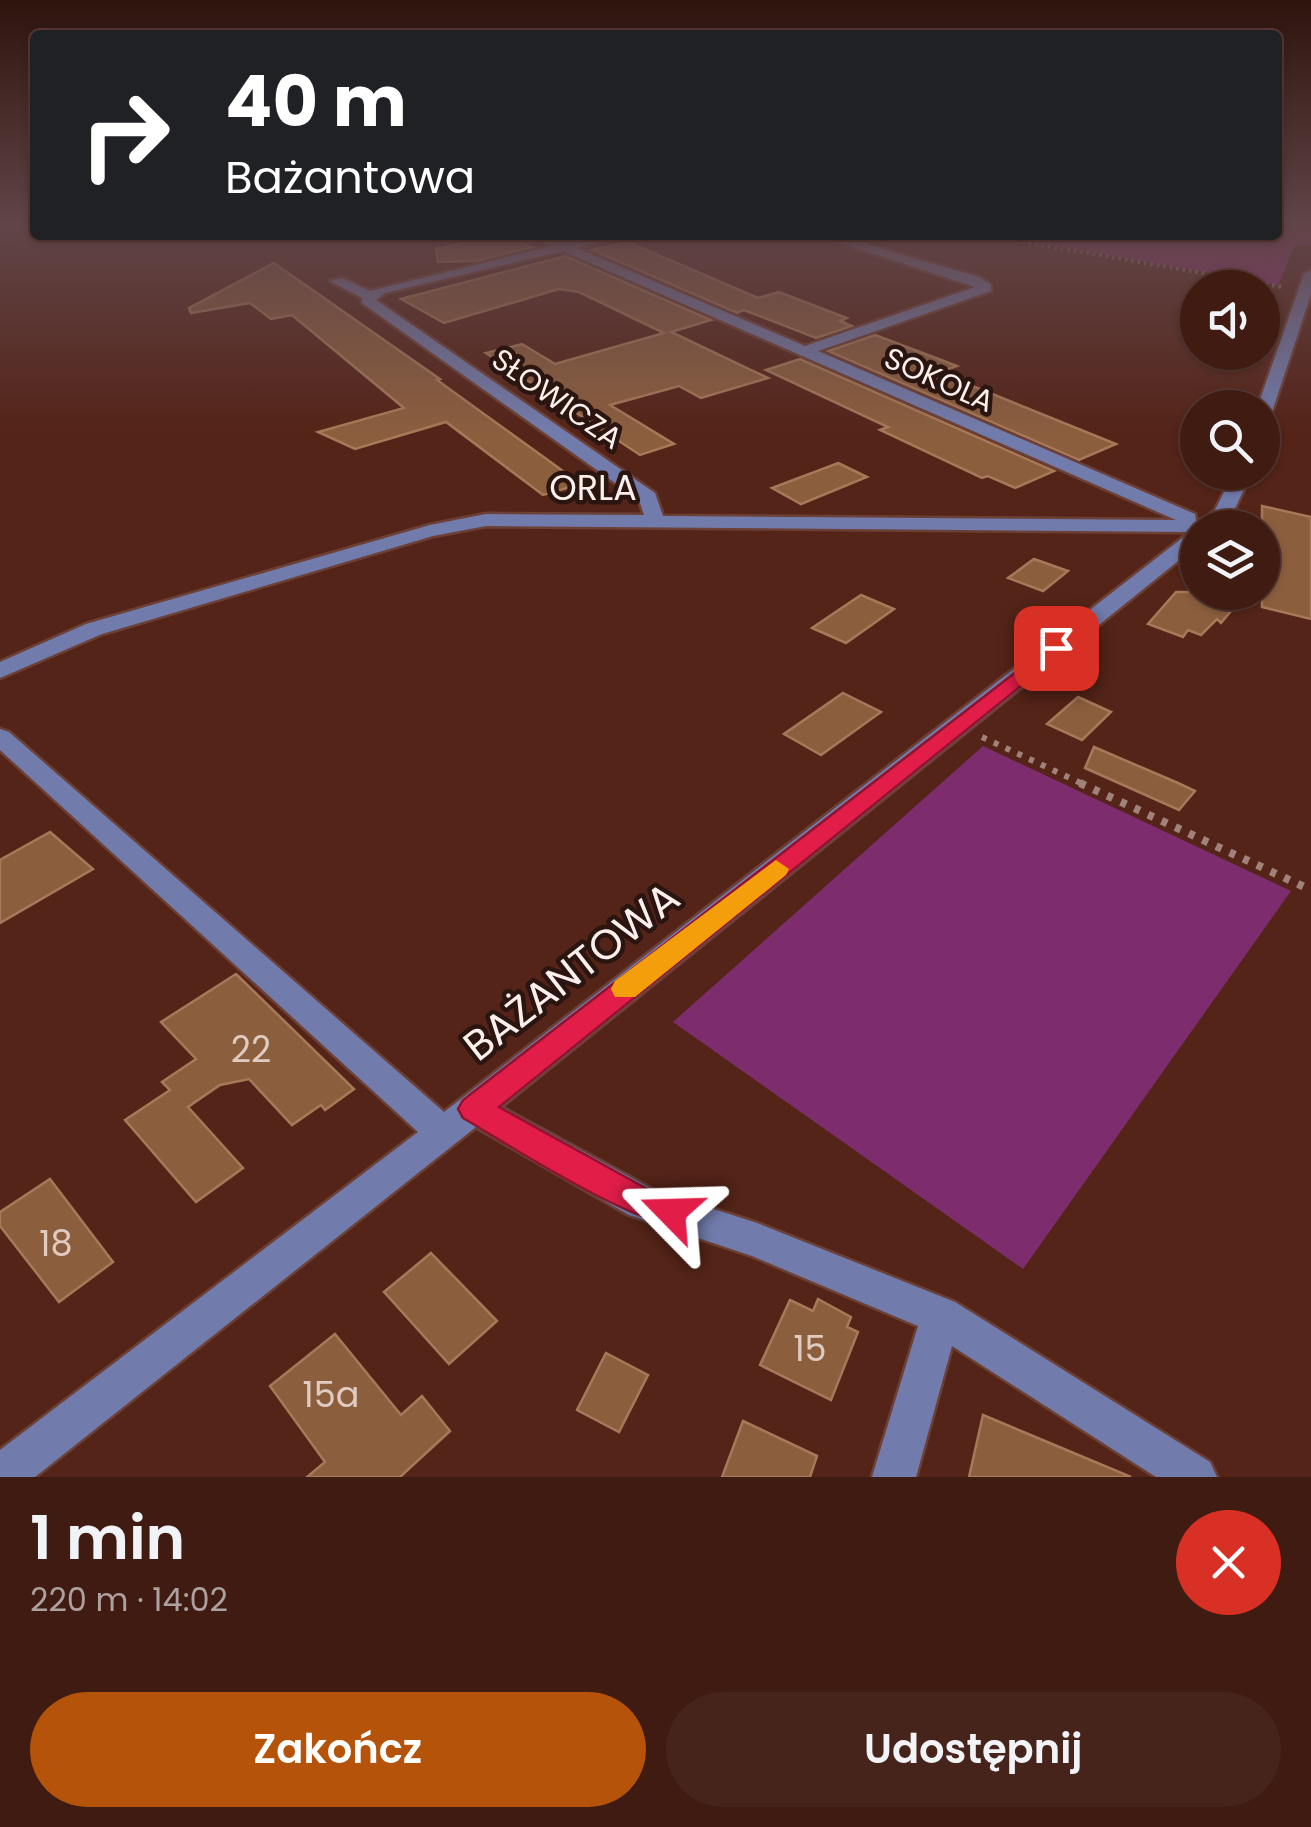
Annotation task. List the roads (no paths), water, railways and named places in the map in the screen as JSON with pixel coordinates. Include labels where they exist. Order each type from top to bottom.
[{"type":"street","name":"SŁOWICZA","points":[[369,296],[371,304],[648,497],[655,521]]},
{"type":"street","name":"SOKOLA","points":[[677,296],[1180,515]]},
{"type":"street","points":[[804,351],[963,296]]},
{"type":"street","points":[[1272,390],[1304,296]]},
{"type":"street","name":"ORLA","points":[[0,671],[94,629],[430,531],[486,520],[1180,527]]},
{"type":"street","name":"BAŻANTOWA","points":[[0,1477],[443,1134],[1180,549]]},
{"type":"street","points":[[0,737],[443,1134]]},
{"type":"street","points":[[474,1109],[642,1203],[757,1240],[941,1316],[1196,1477]]},
{"type":"street","points":[[894,1477],[941,1316]]}]
